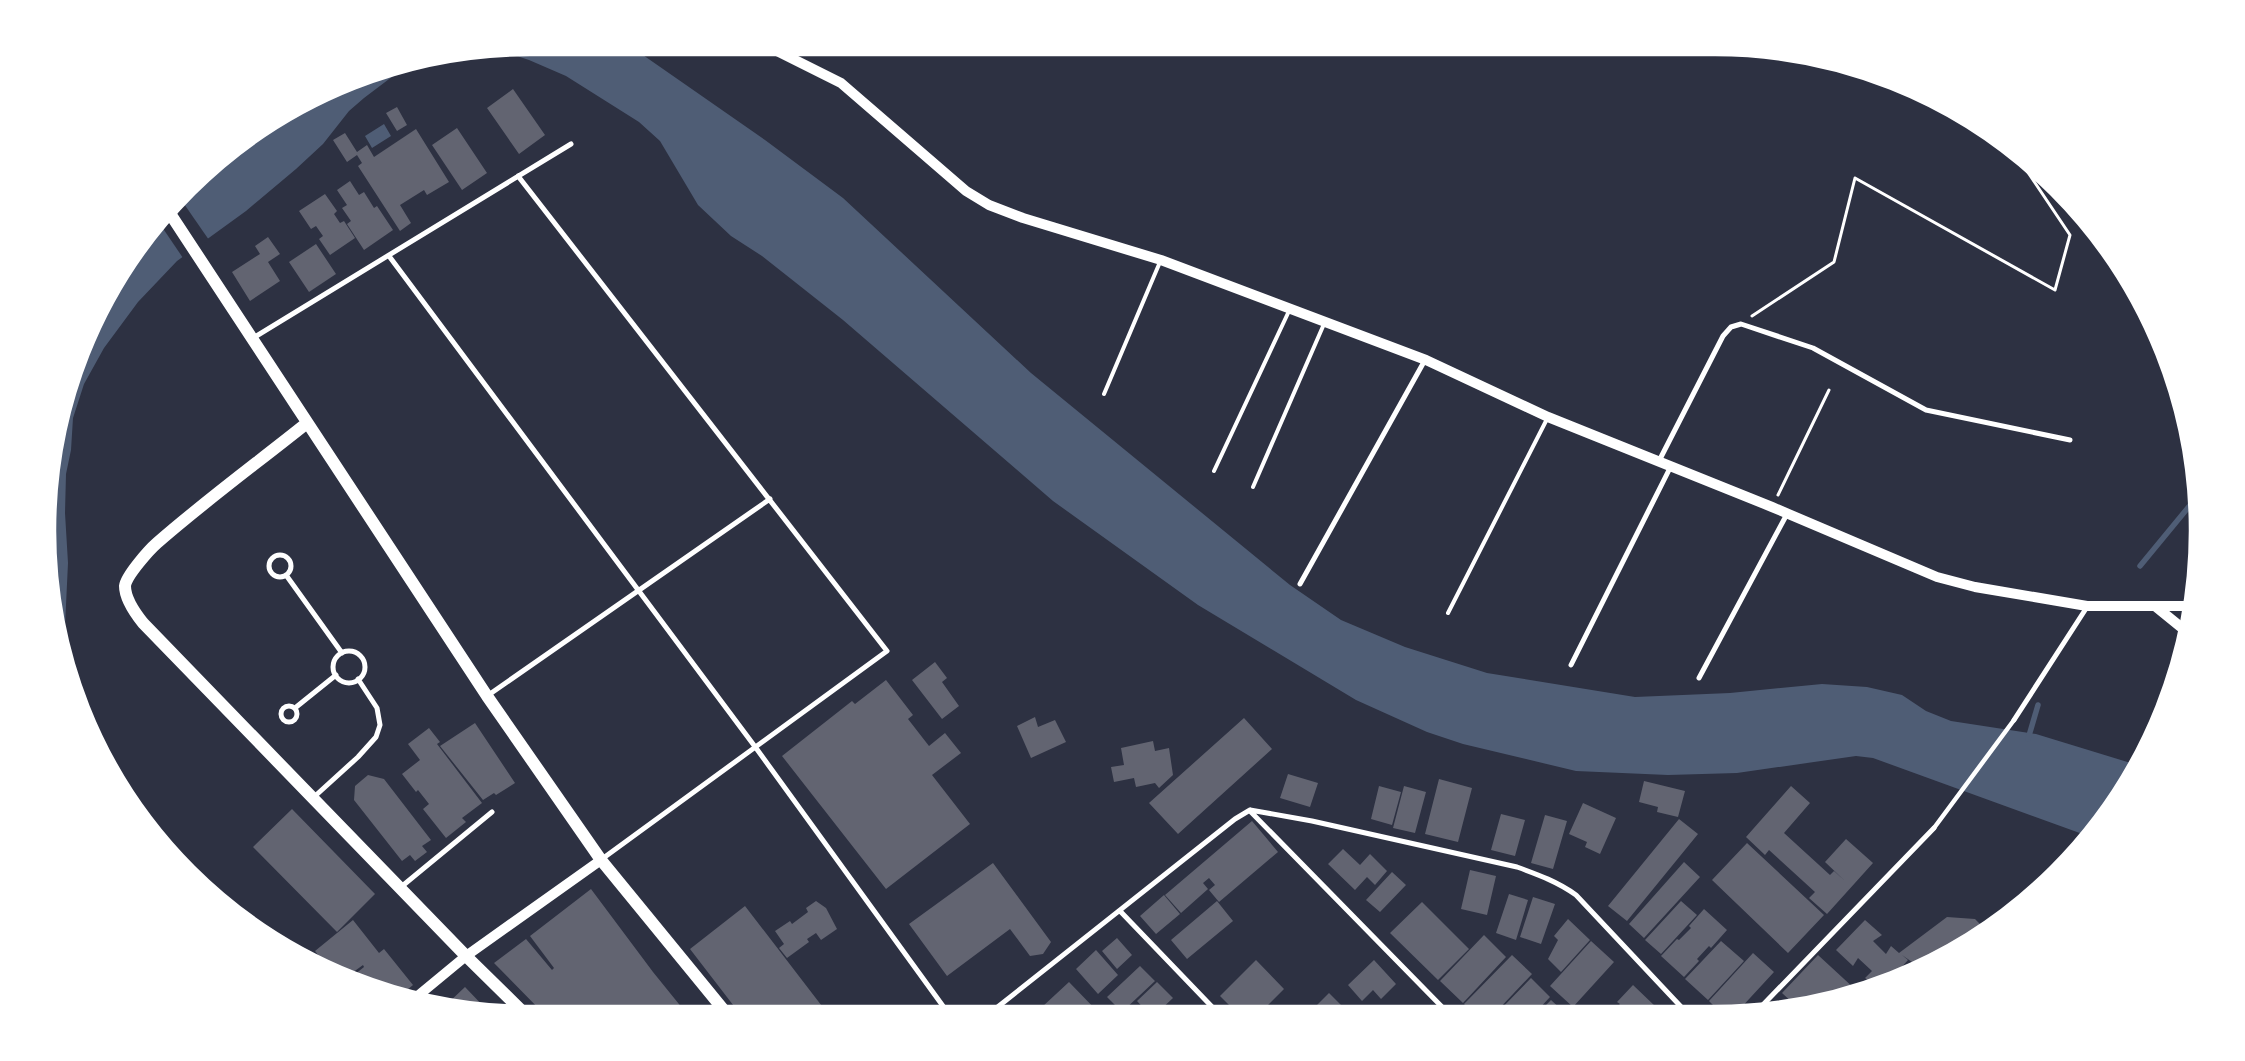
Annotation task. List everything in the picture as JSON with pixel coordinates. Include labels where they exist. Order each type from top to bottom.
[{"type":"main road","points":[[785,55],[841,83],[966,191],[988,205],[1023,218],[1161,260],[1426,360],[1548,417],[1787,513],[1937,577],[1992,590],[2087,606],[2184,606]]},
{"type":"main road","points":[[172,218],[202,260],[487,696],[601,860],[720,1006]]},
{"type":"main road","points":[[307,423],[156,544],[129,576],[125,585],[127,594],[133,610],[143,624],[516,1006]]},
{"type":"main road","points":[[2155,606],[2180,626]]},
{"type":"main road","points":[[421,993],[466,956],[601,860]]},
{"type":"street","points":[[252,338],[571,144]]},
{"type":"street","points":[[518,176],[887,651],[601,860]]},
{"type":"street","points":[[389,256],[756,748],[943,1006]]},
{"type":"street","points":[[1659,461],[1722,336],[1731,327],[1742,324],[1813,348],[1926,410],[2070,440]]},
{"type":"street","points":[[1300,584],[1426,360]]},
{"type":"street","points":[[1571,665],[1671,466]]},
{"type":"street","points":[[487,696],[770,499]]},
{"type":"street","points":[[1699,678],[1787,513]]},
{"type":"street","points":[[276,556],[283,556],[290,562],[290,569],[286,575],[276,576],[271,572],[271,561],[276,556]]},
{"type":"street","points":[[286,575],[342,653]]},
{"type":"street","points":[[1765,1003],[1934,828],[2014,720],[2087,606]]},
{"type":"street","points":[[347,651],[356,653],[363,660],[364,671],[358,679],[348,682],[336,675],[334,670],[335,660],[342,653],[347,651]]},
{"type":"street","points":[[295,708],[336,675]]},
{"type":"street","points":[[313,797],[358,757],[376,737],[380,725],[377,708],[358,679]]},
{"type":"street","points":[[1250,810],[1441,1006]]},
{"type":"street","points":[[999,1006],[1235,819],[1250,810],[1312,821],[1517,867],[1547,877],[1576,895],[1680,1006]]},
{"type":"street","points":[[400,888],[492,812]]},
{"type":"street","points":[[1120,911],[1211,1006]]},
{"type":"lane","points":[[1104,394],[1161,260]]},
{"type":"lane","points":[[1214,471],[1290,309]]},
{"type":"lane","points":[[1254,487],[1325,322]]},
{"type":"lane","points":[[1448,612],[1548,417]]},
{"type":"path","points":[[1742,324],[1834,262],[1855,178],[2055,290],[2070,236],[2027,173]]},
{"type":"path","points":[[1772,507],[1829,390]]},
{"type":"water","points":[[515,55],[643,55],[765,140],[843,198],[1031,373],[1290,585],[1341,620],[1405,647],[1487,673],[1635,697],[1730,693],[1822,684],[1867,687],[1902,695],[1926,711],[1951,721],[2036,734],[2129,762],[2110,795],[2081,833],[1873,758],[1856,756],[1737,773],[1668,775],[1576,771],[1463,744],[1427,732],[1356,700],[1198,605],[1053,501],[843,320],[762,256],[731,236],[698,205],[660,141],[639,122],[566,76]]},
{"type":"water","points":[[395,75],[349,111],[323,144],[296,169],[246,211],[177,261],[138,302],[104,348],[84,384],[73,418],[71,450],[66,474],[65,513],[68,563],[65,627],[59,593],[55,530],[59,468],[64,438],[71,407],[91,349],[104,320],[135,266],[153,241],[194,194],[241,153],[266,135],[320,104],[349,91]]},
{"type":"water","points":[[384,124],[391,136],[372,148],[365,136]]},
{"type":"pier","points":[[184,204],[209,240],[183,258],[163,229]]},
{"type":"building","points":[[513,89],[545,135],[519,154],[487,108]]},
{"type":"building","points":[[397,107],[407,125],[397,131],[386,113]]},
{"type":"building","points":[[457,128],[487,173],[462,190],[432,145]]},
{"type":"building","points":[[416,129],[449,182],[427,195],[424,190],[400,205],[411,223],[400,231],[358,166],[362,163],[357,155],[347,162],[333,140],[345,133],[357,152],[367,145],[374,157]]},
{"type":"building","points":[[350,181],[359,195],[364,192],[374,208],[377,206],[393,230],[364,250],[347,224],[351,221],[342,208],[347,205],[337,190]]},
{"type":"building","points":[[325,194],[337,211],[334,214],[340,223],[344,221],[355,238],[330,255],[319,239],[323,236],[316,226],[311,229],[299,211]]},
{"type":"building","points":[[268,237],[280,254],[268,262],[280,281],[250,301],[232,272],[260,254],[255,246]]},
{"type":"building","points":[[316,244],[336,274],[309,292],[289,262]]},
{"type":"building","points":[[935,662],[947,678],[942,682],[959,706],[942,719],[912,680]]},
{"type":"building","points":[[886,680],[913,715],[908,719],[929,746],[945,733],[961,753],[932,775],[970,824],[886,889],[782,756],[852,701],[855,704]]},
{"type":"building","points":[[1035,717],[1038,727],[1055,720],[1066,742],[1031,758],[1017,726]]},
{"type":"building","points":[[1244,718],[1272,749],[1178,834],[1149,803]]},
{"type":"building","points":[[475,723],[515,783],[496,795],[494,793],[483,800],[440,746]]},
{"type":"building","points":[[429,728],[440,742],[437,744],[482,803],[462,818],[466,822],[446,838],[423,809],[429,804],[418,790],[416,792],[402,774],[420,760],[408,744]]},
{"type":"building","points":[[1153,741],[1155,751],[1169,748],[1173,775],[1159,788],[1155,783],[1136,787],[1134,778],[1114,782],[1111,767],[1124,765],[1121,748]]},
{"type":"building","points":[[1288,774],[1318,783],[1310,807],[1280,798]]},
{"type":"building","points":[[368,775],[384,779],[431,840],[422,846],[427,852],[415,861],[410,855],[402,861],[354,800],[355,786]]},
{"type":"building","points":[[1439,779],[1472,788],[1458,842],[1425,834]]},
{"type":"building","points":[[1644,781],[1685,791],[1678,817],[1657,812],[1658,807],[1639,802]]},
{"type":"building","points":[[1379,786],[1401,792],[1392,825],[1371,819]]},
{"type":"building","points":[[1404,786],[1426,792],[1415,833],[1393,828]]},
{"type":"building","points":[[1791,786],[1810,803],[1784,833],[1830,875],[1834,871],[1845,881],[1825,862],[1846,839],[1873,863],[1827,914],[1809,898],[1815,892],[1769,850],[1765,855],[1746,837]]},
{"type":"building","points":[[1583,803],[1616,818],[1600,854],[1585,847],[1587,842],[1569,834]]},
{"type":"building","points":[[292,809],[375,894],[337,932],[253,847]]},
{"type":"building","points":[[1501,814],[1525,820],[1515,856],[1491,850]]},
{"type":"building","points":[[1545,815],[1567,821],[1553,869],[1531,863]]},
{"type":"building","points":[[1679,819],[1698,834],[1627,921],[1608,906]]},
{"type":"building","points":[[1252,821],[1278,852],[1219,902],[1209,890],[1215,885],[1209,878],[1203,883],[1208,889],[1181,913],[1165,895]]},
{"type":"building","points":[[1747,843],[1824,915],[1788,953],[1712,880]]},
{"type":"building","points":[[1343,849],[1360,865],[1370,854],[1387,871],[1375,885],[1367,877],[1355,890],[1328,864]]},
{"type":"building","points":[[1684,862],[1700,877],[1644,938],[1629,924]]},
{"type":"building","points":[[993,863],[1051,942],[1043,954],[1030,956],[1010,929],[947,976],[909,924]]},
{"type":"building","points":[[1470,870],[1496,876],[1487,915],[1461,909]]},
{"type":"building","points":[[1392,872],[1406,885],[1380,912],[1366,900]]},
{"type":"building","points":[[591,889],[681,1006],[536,1006],[494,963],[526,939],[552,970],[554,968],[530,936]]},
{"type":"building","points":[[1509,894],[1528,900],[1516,940],[1496,933]]},
{"type":"building","points":[[1164,895],[1180,914],[1156,934],[1140,916]]},
{"type":"building","points":[[1533,897],[1555,904],[1541,944],[1520,937]]},
{"type":"building","points":[[816,901],[826,908],[837,929],[821,940],[816,933],[807,939],[809,942],[787,958],[779,948],[784,944],[775,931],[790,921],[792,924],[808,912],[806,908]]},
{"type":"building","points":[[1217,901],[1233,921],[1187,959],[1171,940]]},
{"type":"building","points":[[1681,901],[1697,915],[1661,954],[1645,940]]},
{"type":"building","points":[[1422,902],[1469,949],[1438,980],[1390,933]]},
{"type":"building","points":[[745,906],[822,1006],[734,1006],[690,949]]},
{"type":"building","points":[[1704,909],[1727,930],[1711,948],[1709,946],[1697,959],[1699,961],[1684,977],[1661,956],[1677,939],[1679,940],[1691,928],[1689,926]]},
{"type":"building","points":[[1947,917],[1975,919],[1981,925],[1913,963],[1902,955],[1908,960],[1901,968],[1868,981],[1865,978],[1872,971],[1858,958],[1853,966],[1836,950],[1865,920],[1882,935],[1873,941],[1886,954],[1891,946],[1899,953]]},
{"type":"building","points":[[1568,919],[1590,940],[1561,972],[1548,959],[1558,940],[1554,936]]},
{"type":"building","points":[[353,920],[379,953],[384,949],[413,985],[407,990],[378,981],[357,973],[364,967],[363,965],[354,972],[320,957],[315,951]]},
{"type":"building","points":[[1484,935],[1506,957],[1463,1003],[1440,981]]},
{"type":"building","points":[[1117,938],[1132,955],[1117,969],[1102,951]]},
{"type":"building","points":[[1591,941],[1614,962],[1574,1006],[1550,986]]},
{"type":"building","points":[[1721,941],[1744,961],[1708,1000],[1685,979]]},
{"type":"building","points":[[1096,950],[1118,975],[1098,994],[1076,969]]},
{"type":"building","points":[[1753,953],[1774,972],[1743,1005],[1714,1006],[1709,1001]]},
{"type":"building","points":[[1512,955],[1532,974],[1502,1006],[1466,1006],[1464,1004]]},
{"type":"building","points":[[1818,955],[1851,986],[1789,1000],[1782,993]]},
{"type":"building","points":[[1256,960],[1284,989],[1267,1006],[1230,1006],[1220,996]]},
{"type":"building","points":[[1374,960],[1396,984],[1381,999],[1373,990],[1362,1001],[1348,985]]},
{"type":"building","points":[[1140,966],[1155,981],[1128,1006],[1116,1006],[1107,997]]},
{"type":"building","points":[[1531,978],[1550,997],[1542,1006],[1504,1006]]},
{"type":"building","points":[[1069,982],[1092,1006],[1043,1006]]},
{"type":"building","points":[[1157,982],[1173,998],[1164,1006],[1142,1006],[1137,1001]]},
{"type":"building","points":[[1633,985],[1655,1006],[1618,1006],[1620,1004],[1617,1002]]},
{"type":"building","points":[[465,987],[481,1003],[468,1002],[452,999]]},
{"type":"building","points":[[1329,993],[1342,1006],[1316,1006]]},
{"type":"building","points":[[1551,1000],[1558,1006],[1545,1006]]},
{"type":"waterway","points":[[2140,566],[2189,506]]},
{"type":"waterway","points":[[2028,739],[2038,705]]}]
